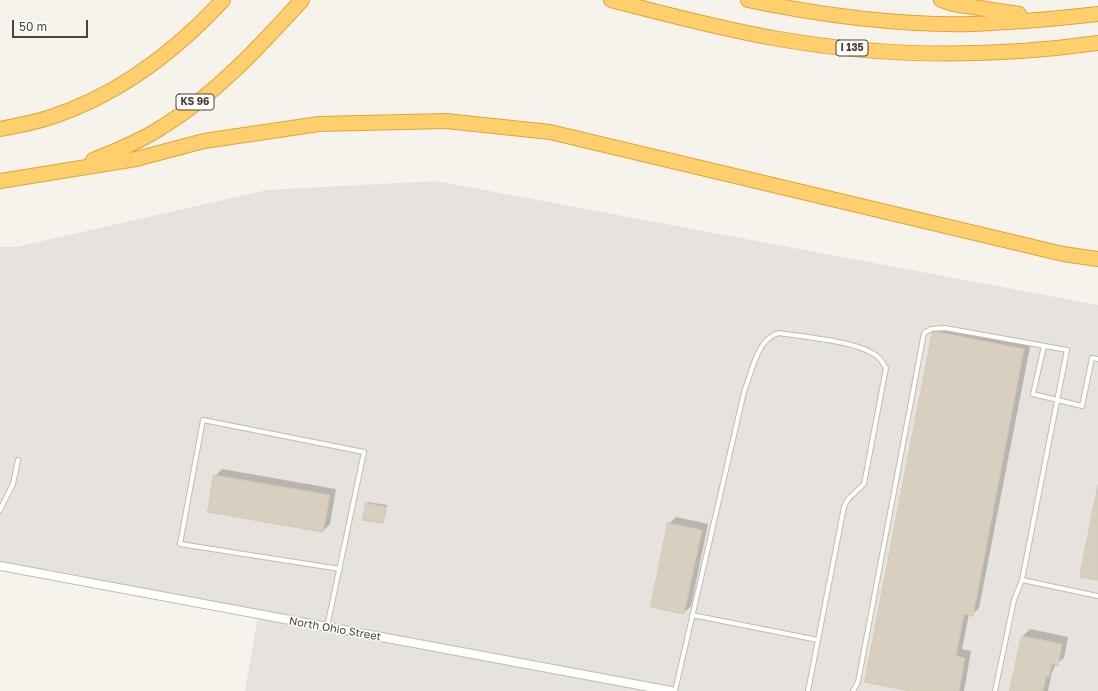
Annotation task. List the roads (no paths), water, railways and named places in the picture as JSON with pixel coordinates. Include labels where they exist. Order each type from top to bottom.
[{"type":"highway","points":[[0,129],[47,119],[92,101],[133,79],[179,43],[223,0]]},
{"type":"highway","name":"KS 96","points":[[0,181],[64,171],[119,150],[162,127],[215,88],[256,50],[302,0]]},
{"type":"highway","name":"I 135","points":[[611,0],[729,29],[774,38],[861,49],[960,53],[1048,50],[1098,43]]},
{"type":"highway","points":[[748,0],[860,17],[910,22],[973,24],[1098,14]]},
{"type":"highway","points":[[942,0],[953,4],[989,11],[1057,18]]},
{"type":"highway","points":[[64,171],[136,159],[204,141],[320,124],[446,121],[492,125],[558,134],[1063,254],[1098,259]]},
{"type":"street","name":"North Ohio Street","points":[[0,566],[671,691]]},
{"type":"lane","points":[[853,691],[858,682],[924,333],[931,328],[945,328],[1068,350],[1022,580],[1014,600],[995,691]]},
{"type":"lane","points":[[675,691],[738,413],[762,345],[770,335],[779,333],[851,345],[879,358],[886,368],[864,484],[848,499],[844,507],[808,691]]},
{"type":"lane","points":[[1044,346],[1033,394],[1057,400],[1082,406],[1092,358],[1098,359]]},
{"type":"lane","points":[[327,627],[340,569],[364,452],[202,420],[180,544],[340,569]]},
{"type":"lane","points":[[0,510],[13,484],[18,460]]},
{"type":"lane","points":[[1022,580],[1098,596]]},
{"type":"lane","points":[[692,615],[818,640]]}]
